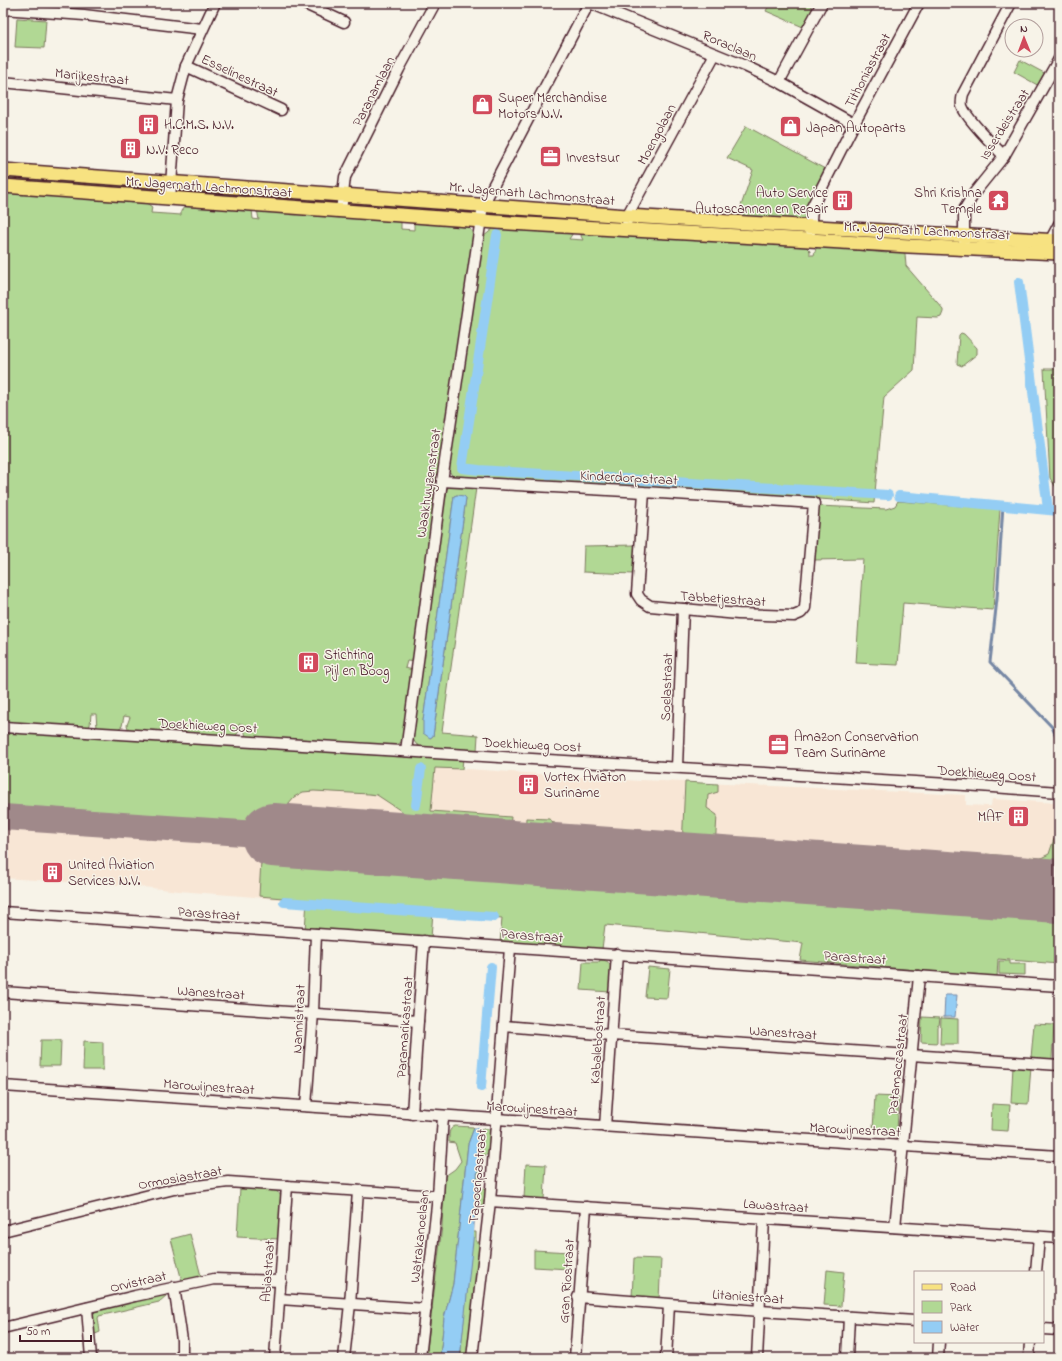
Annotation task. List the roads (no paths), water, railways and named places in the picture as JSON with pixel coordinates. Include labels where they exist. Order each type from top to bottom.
[{"type":"main road","name":"Mr. Jagernath Lachmonstraat","points":[[3,170],[627,216],[964,249],[1059,253]]},
{"type":"main road","name":"Mr. Jagernath Lachmonstraat","points":[[3,186],[480,221],[626,230],[964,235],[1055,241]]},
{"type":"street","points":[[170,199],[177,100],[186,66],[214,3]]},
{"type":"street","points":[[304,3],[344,22]]},
{"type":"street","name":"Paranamlaan","points":[[341,211],[345,177],[399,69],[435,3]]},
{"type":"street","name":"Roraclaan","points":[[589,3],[715,54],[779,82],[854,124]]},
{"type":"street","name":"Waakhuyzenstraat","points":[[406,750],[442,481],[483,205],[589,3]]},
{"type":"street","points":[[779,82],[820,3]]},
{"type":"street","name":"Tithoniastraat","points":[[810,233],[812,207],[854,124],[919,3]]},
{"type":"street","points":[[1004,156],[966,114],[962,105],[962,99],[963,94],[1011,3]]},
{"type":"street","points":[[3,9],[84,15],[202,29]]},
{"type":"street","name":"Moengolaan","points":[[626,230],[627,216],[715,54]]},
{"type":"street","name":"Isserdeistraat","points":[[964,249],[964,210],[974,192],[1004,156],[1059,59]]},
{"type":"street","name":"Esselinestraat","points":[[186,66],[281,110]]},
{"type":"street","name":"Marijkestraat","points":[[3,82],[177,100]]},
{"type":"street","points":[[1055,241],[1059,224]]},
{"type":"street","name":"Kinderdorpstraat","points":[[442,481],[814,503]]},
{"type":"street","name":"Tabbetjestraat","points":[[644,492],[637,594],[641,600],[650,606],[738,614],[794,616],[801,613],[805,608],[814,503]]},
{"type":"street","name":"Soelastraat","points":[[677,767],[683,609]]},
{"type":"street","name":"Doekhieweg Oost","points":[[3,727],[406,750],[1059,792]]},
{"type":"street","name":"Parastraat","points":[[3,912],[1059,986]]},
{"type":"street","name":"Nannistraat","points":[[306,1106],[313,1013],[316,934]]},
{"type":"street","name":"Paramarikastraat","points":[[412,1114],[424,942]]},
{"type":"street","name":"Tapoeripastraat","points":[[472,1358],[490,1201],[510,948]]},
{"type":"street","name":"Kabalebostraat","points":[[605,1127],[617,954]]},
{"type":"street","name":"Patamaccastraat","points":[[895,1227],[919,976]]},
{"type":"street","name":"Wanestraat","points":[[3,992],[418,1021]]},
{"type":"street","name":"Wanestraat","points":[[504,1026],[611,1035],[1059,1065]]},
{"type":"street","name":"Marowijnestraat","points":[[3,1086],[1059,1156]]},
{"type":"street","name":"Watrakanoelaan","points":[[420,1358],[438,1196],[443,1116]]},
{"type":"street","name":"Ormosiastraat","points":[[3,1231],[174,1189],[228,1182],[438,1196]]},
{"type":"street","name":"Abiastraat","points":[[275,1358],[287,1186]]},
{"type":"street","points":[[344,1358],[350,1304],[358,1191]]},
{"type":"street","name":"Lawastraat","points":[[490,1201],[1059,1238]]},
{"type":"street","name":"Gran Riostraat","points":[[575,1358],[578,1297],[586,1207]]},
{"type":"street","points":[[757,1358],[764,1219]]},
{"type":"street","points":[[1036,1271],[1039,1237]]},
{"type":"street","name":"Orvistraat","points":[[3,1328],[214,1278],[281,1281]]},
{"type":"street","points":[[174,1287],[182,1340],[182,1358]]},
{"type":"street","name":"Litaniestraat","points":[[578,1297],[669,1305],[914,1321]]},
{"type":"street","points":[[280,1299],[426,1309]]},
{"type":"street","points":[[666,1358],[669,1305]]},
{"type":"street","points":[[87,1308],[91,1358]]},
{"type":"street","points":[[847,1358],[849,1317]]},
{"type":"street","points":[[1044,1329],[1059,1330]]},
{"type":"street","points":[[938,1358],[939,1343]]},
{"type":"street","points":[[1029,1358],[1030,1343]]},
{"type":"water","points":[[454,496],[464,496],[466,498],[433,736],[430,738],[423,733],[423,721]]},
{"type":"water","points":[[945,995],[957,995],[955,1017],[944,1017]]},
{"type":"water","points":[[474,1128],[479,1128],[480,1131],[473,1241],[460,1358],[440,1358],[444,1318],[453,1284],[468,1144]]},
{"type":"waterway","points":[[497,235],[462,468],[888,495]]},
{"type":"waterway","points":[[1019,282],[1048,509]]},
{"type":"waterway","points":[[899,496],[1059,511]]},
{"type":"waterway","points":[[1003,505],[997,599],[990,662],[1052,727],[1059,742]]},
{"type":"waterway","points":[[416,805],[421,769]]},
{"type":"waterway","points":[[284,902],[494,917]]},
{"type":"waterway","points":[[481,1087],[491,967]]},
{"type":"place","name":"Super Merchandise Motors N.V.","points":[[483,105]]},
{"type":"place","name":"H.C.M.S. N.V.","points":[[148,124]]},
{"type":"place","name":"Japan Autoparts","points":[[790,127]]},
{"type":"place","name":"N.V. Reco","points":[[131,149]]},
{"type":"place","name":"Investsur","points":[[550,157]]},
{"type":"place","name":"Auto Service Autoscannen en Repair","points":[[843,200]]},
{"type":"place","name":"Shri Krishna Temple","points":[[998,200]]},
{"type":"place","name":"Stichting Pijl en Boog","points":[[309,662]]},
{"type":"place","name":"Amazon Conservation Team Suriname","points":[[779,744]]},
{"type":"place","name":"Vortex Aviaton Suriname","points":[[528,784]]},
{"type":"place","name":"MAF","points":[[1019,816]]},
{"type":"place","name":"United Aviation Services N.V.","points":[[52,872]]}]
